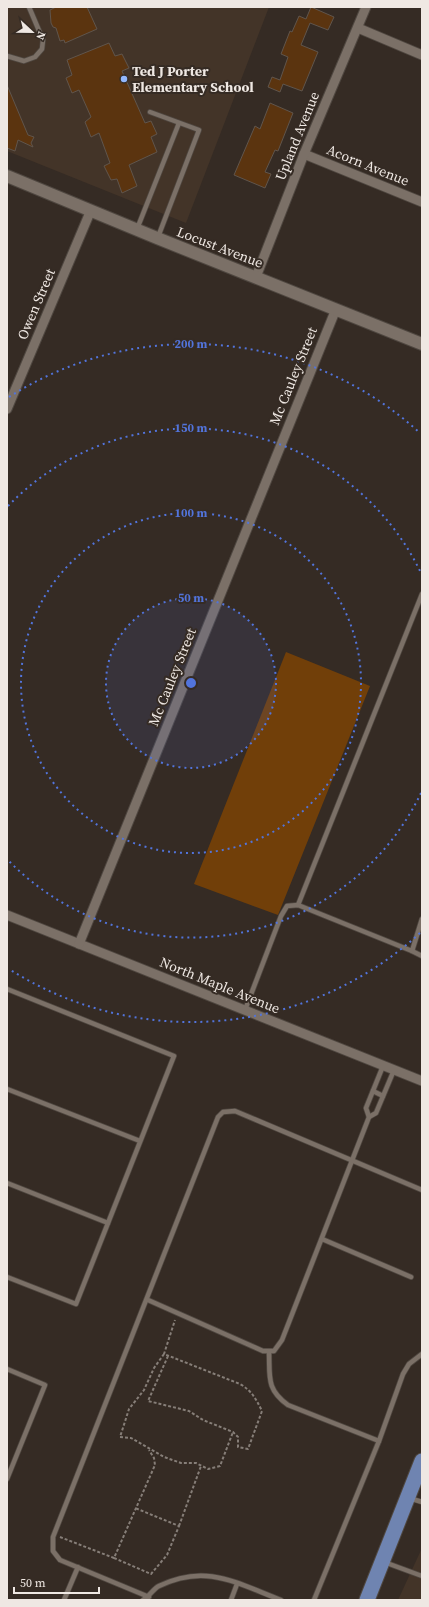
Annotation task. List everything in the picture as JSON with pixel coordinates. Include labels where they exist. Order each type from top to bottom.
[{"type":"main road","points":[[368,1600],[422,1461]]},
{"type":"street","name":"Upland Avenue","points":[[256,277],[304,154],[366,7]]},
{"type":"street","points":[[358,28],[422,55]]},
{"type":"street","name":"Acorn Avenue","points":[[304,154],[422,202]]},
{"type":"street","name":"Locust Avenue","points":[[7,176],[137,230],[422,344]]},
{"type":"street","name":"Owen Street","points":[[7,409],[91,210]]},
{"type":"street","name":"Mc Cauley Street","points":[[79,944],[336,309]]},
{"type":"street","name":"North Maple Avenue","points":[[7,915],[422,1081]]},
{"type":"lane","points":[[7,56],[24,61],[35,57],[42,49],[44,40],[30,7]]},
{"type":"lane","points":[[150,112],[199,130],[157,238]]},
{"type":"lane","points":[[137,230],[179,123]]},
{"type":"lane","points":[[298,906],[422,594]]},
{"type":"lane","points":[[245,1010],[284,908],[289,904],[298,906],[422,956]]},
{"type":"lane","points":[[412,951],[422,919]]},
{"type":"lane","points":[[7,989],[174,1056],[76,1304],[7,1277]]},
{"type":"lane","points":[[369,1117],[366,1108],[383,1066]]},
{"type":"lane","points":[[148,1300],[270,1352],[274,1351],[282,1340],[369,1117],[376,1113],[394,1070]]},
{"type":"lane","points":[[7,1089],[140,1141]]},
{"type":"lane","points":[[373,1091],[383,1096]]},
{"type":"lane","points":[[149,1598],[60,1560],[53,1551],[54,1535],[148,1300],[218,1117],[223,1112],[235,1111],[422,1190]]},
{"type":"lane","points":[[7,1184],[108,1223]]},
{"type":"lane","points":[[322,1239],[411,1277]]},
{"type":"lane","points":[[270,1352],[271,1387],[278,1398],[288,1405],[379,1441]]},
{"type":"lane","points":[[314,1600],[379,1441],[403,1374],[409,1364],[422,1354]]},
{"type":"lane","points":[[7,1369],[45,1385],[7,1480]]},
{"type":"lane","points":[[408,1498],[422,1502]]},
{"type":"lane","points":[[383,1561],[422,1576]]},
{"type":"lane","points":[[64,1600],[78,1567]]},
{"type":"lane","points":[[143,1600],[149,1598],[157,1587],[178,1578],[195,1575],[220,1577],[281,1600]]},
{"type":"lane","points":[[231,1600],[237,1584]]},
{"type":"path","points":[[178,1313],[164,1354],[154,1368],[144,1390],[129,1409],[120,1437],[131,1438],[164,1457],[181,1463],[196,1463],[208,1469],[220,1466],[233,1432]]},
{"type":"path","points":[[164,1354],[250,1390],[262,1411],[248,1449],[238,1447],[238,1437],[233,1432],[203,1420],[189,1411],[148,1401],[168,1356]]},
{"type":"path","points":[[114,1558],[155,1465],[154,1458],[148,1449]]},
{"type":"path","points":[[54,1535],[152,1574],[167,1555],[201,1466]]},
{"type":"path","points":[[135,1508],[179,1526]]},
{"type":"shaded area","name":"Ted J Porter Elementary School","points":[[7,7],[269,7],[186,223],[7,151]]},
{"type":"shaded area","points":[[286,652],[370,686],[278,915],[194,884]]},
{"type":"shaded area","points":[[422,1548],[422,1600],[398,1600]]},
{"type":"building","points":[[56,7],[87,7],[97,29],[65,43],[64,40],[60,41],[56,28],[53,27],[51,23],[50,10]]},
{"type":"building","points":[[311,7],[334,17],[328,30],[310,23],[301,45],[318,52],[302,91],[283,84],[280,92],[268,87],[272,77],[280,80],[288,57],[281,54],[290,31],[292,32],[299,16],[306,19]]},
{"type":"building","points":[[109,43],[115,56],[122,54],[129,68],[122,71],[145,123],[151,121],[157,134],[151,137],[157,152],[129,165],[137,186],[122,193],[117,179],[111,180],[104,166],[110,163],[99,133],[91,137],[85,122],[91,117],[79,90],[72,93],[66,78],[72,75],[67,60]]},
{"type":"building","points":[[7,85],[28,135],[34,137],[31,143],[33,147],[18,140],[15,151],[7,148]]},
{"type":"building","points":[[270,103],[293,113],[278,151],[275,150],[265,172],[271,174],[265,188],[234,175],[255,126],[260,129]]},
{"type":"place","name":"Ted J Porter Elementary School","points":[[124,79]]}]
